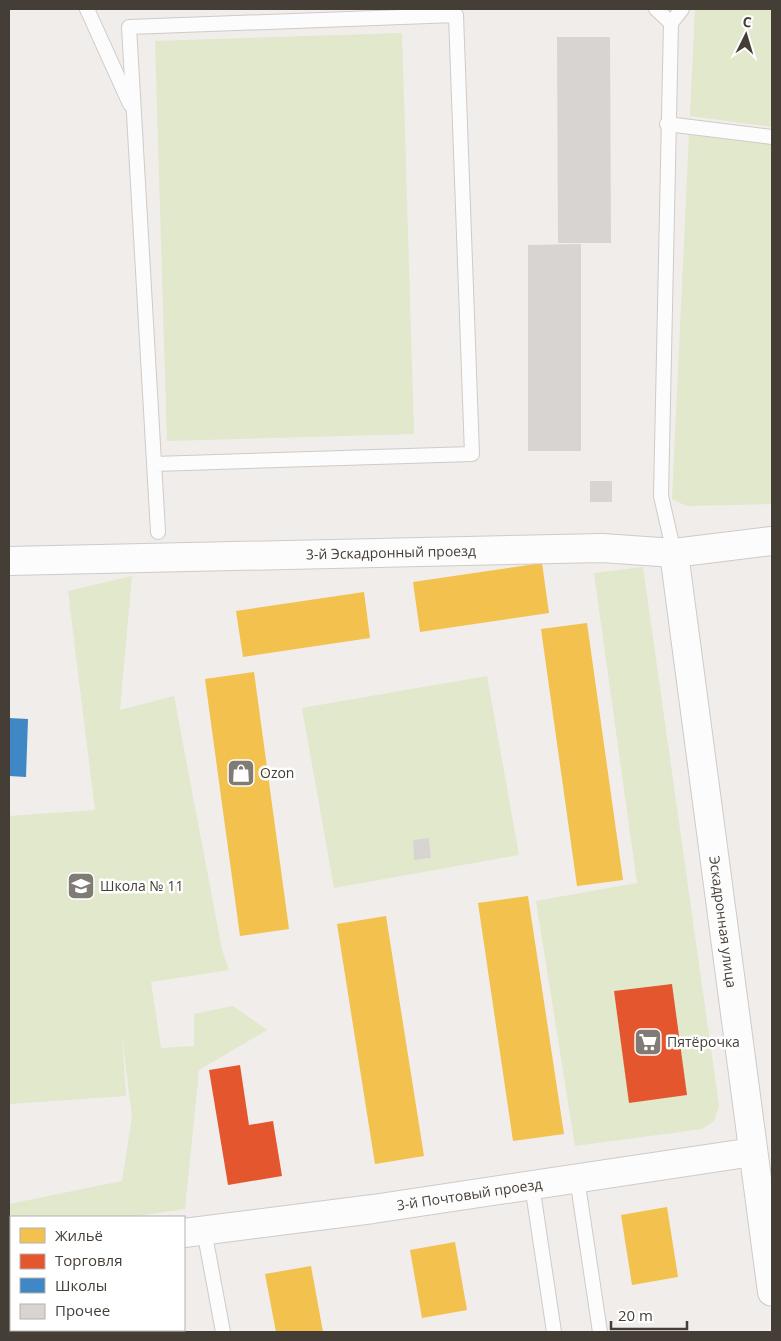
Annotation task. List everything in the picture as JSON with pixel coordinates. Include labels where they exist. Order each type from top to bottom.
[{"type":"street","name":"3-й Эскадронный проезд","points":[[9,560],[602,548],[674,553],[772,541]]},
{"type":"street","name":"Эскадронная улица","points":[[674,553],[772,1292]]},
{"type":"street","name":"3-й Почтовый проезд","points":[[194,1232],[373,1209],[752,1152]]},
{"type":"lane","points":[[87,9],[134,112]]},
{"type":"lane","points":[[656,9],[671,16]]},
{"type":"lane","points":[[671,16],[682,9]]},
{"type":"lane","points":[[154,464],[472,454],[456,15],[129,27],[134,112],[154,464],[158,532]]},
{"type":"lane","points":[[671,16],[667,124],[661,496],[674,553]]},
{"type":"lane","points":[[667,124],[772,136]]},
{"type":"lane","points":[[578,1178],[600,1332]]},
{"type":"lane","points":[[532,1185],[554,1332]]},
{"type":"lane","points":[[194,1232],[222,1332]]},
{"type":"green space","points":[[695,9],[772,9],[772,127],[690,116]]},
{"type":"green space","points":[[402,33],[414,434],[167,441],[155,41]]},
{"type":"green space","points":[[689,135],[772,144],[772,504],[687,506],[672,499]]},
{"type":"green space","points":[[643,567],[719,1106],[714,1121],[702,1129],[575,1146],[536,901],[637,883],[594,573]]},
{"type":"green space","name":"Школа № 11","points":[[132,576],[120,710],[174,696],[222,950],[229,970],[151,982],[161,1048],[194,1046],[194,1014],[233,1006],[267,1030],[199,1070],[185,1209],[137,1216],[10,1216],[10,1230],[9,1204],[122,1181],[132,1116],[122,1037],[126,1096],[9,1104],[9,816],[95,810],[68,591]]},
{"type":"green space","points":[[487,676],[519,855],[334,888],[302,708]],"holes":[[[429,838],[431,858],[415,860],[413,840]]]},
{"type":"building: Жильё","points":[[542,563],[549,613],[420,632],[413,582]]},
{"type":"building: Жильё","points":[[364,592],[370,638],[243,657],[236,611]]},
{"type":"building: Жильё","points":[[587,623],[623,880],[577,886],[541,629]]},
{"type":"building: Жильё","points":[[254,672],[289,929],[240,936],[205,679]]},
{"type":"building: Жильё","points":[[528,896],[564,1134],[513,1141],[478,903]]},
{"type":"building: Жильё","points":[[386,916],[424,1156],[375,1164],[337,924]]},
{"type":"building: Жильё","points":[[667,1207],[678,1277],[632,1285],[621,1215]]},
{"type":"building: Жильё","points":[[455,1242],[467,1310],[422,1318],[410,1250]]},
{"type":"building: Жильё","points":[[311,1266],[323,1332],[276,1332],[265,1274]]},
{"type":"building: Торговля","points":[[672,984],[687,1095],[629,1103],[614,991]]},
{"type":"building: Торговля","points":[[240,1065],[249,1125],[273,1121],[282,1176],[228,1185],[209,1070]]},
{"type":"building: Школы","points":[[9,718],[28,719],[26,777],[9,776]]},
{"type":"building: Прочее","points":[[557,37],[610,37],[611,243],[558,243]]},
{"type":"building: Прочее","points":[[581,244],[581,451],[528,451],[528,245]]},
{"type":"building: Прочее","points":[[590,481],[612,481],[612,502],[590,502]]},
{"type":"building: Прочее","points":[[429,838],[431,858],[414,860],[413,840]]},
{"type":"building: Прочее","points":[[47,1331],[111,1331],[111,1332]]},
{"type":"place","name":"Ozon","points":[[241,773]]},
{"type":"place","name":"Школа № 11","points":[[81,886]]},
{"type":"place","name":"Пятёрочка","points":[[648,1042]]}]
